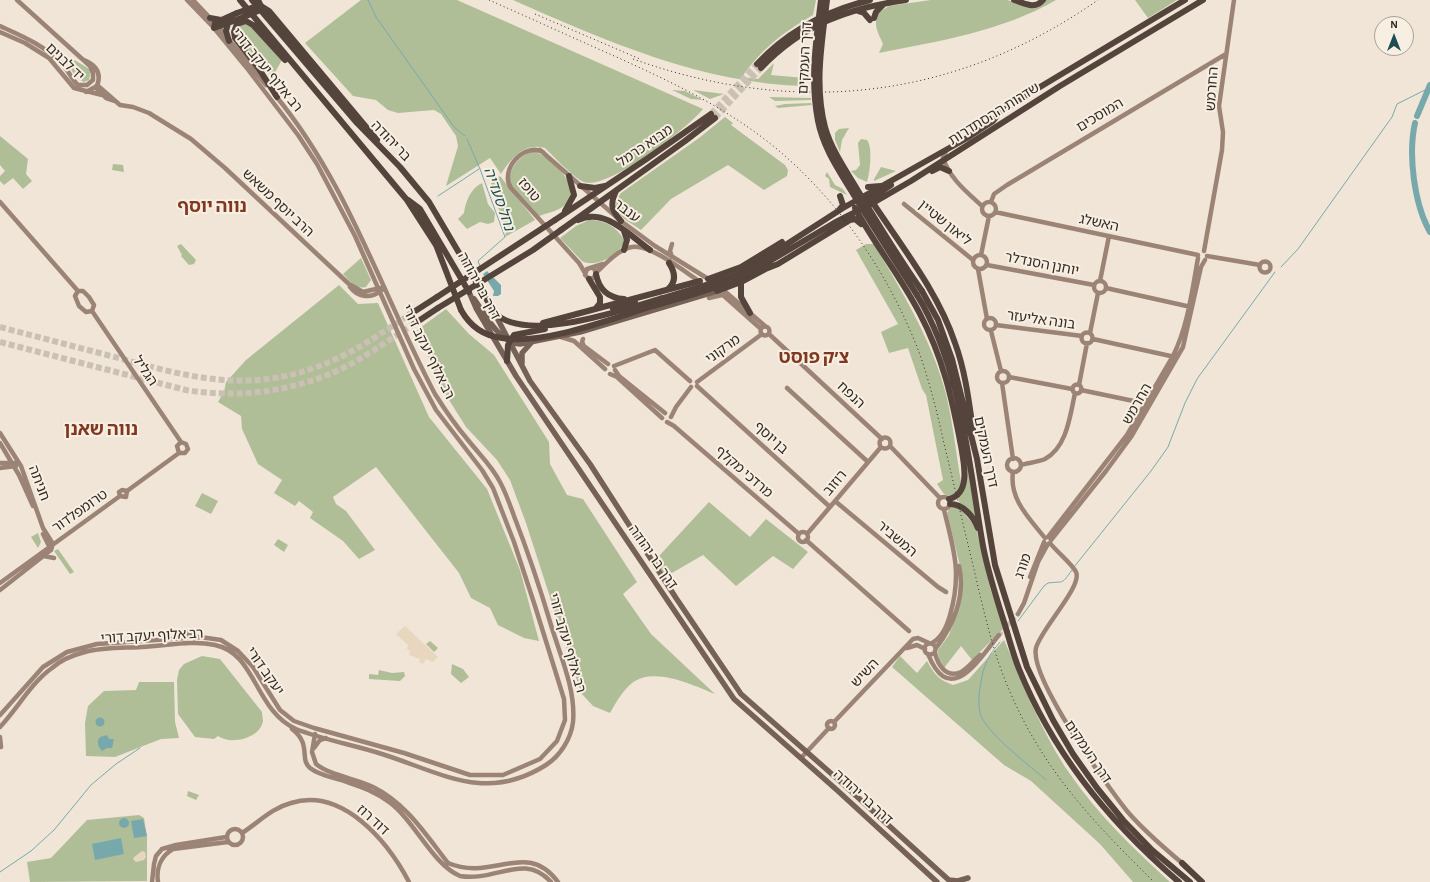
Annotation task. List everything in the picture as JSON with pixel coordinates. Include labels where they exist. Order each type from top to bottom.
[{"type":"highway","name":"בר יהודה","points":[[240,0],[407,200]]},
{"type":"highway","name":"בר יהודה","points":[[252,0],[357,123],[400,167],[429,202],[494,312]]},
{"type":"highway","points":[[258,0],[261,6],[269,11],[363,121],[400,167]]},
{"type":"highway","name":"דרך העמקים","points":[[821,0],[813,73],[816,111],[822,136],[830,155],[862,209],[938,320],[947,343],[977,459],[995,565],[1002,592],[1027,667],[1053,720],[1089,776],[1123,820],[1152,850],[1190,882]]},
{"type":"highway","name":"דרך העמקים","points":[[827,0],[819,74],[821,106],[828,134],[835,152],[919,293],[940,339],[962,419],[983,545],[995,595],[1019,670],[1046,724],[1067,758],[1117,823],[1146,854],[1179,882]]},
{"type":"highway","points":[[759,66],[804,32],[866,2],[884,4],[906,0]]},
{"type":"highway","points":[[1014,0],[1033,6],[1043,0]]},
{"type":"highway","name":"שדרות ההסתדרות","points":[[861,202],[886,184],[903,176],[993,121],[1000,112],[1030,93],[1185,0]]},
{"type":"highway","name":"שדרות ההסתדרות","points":[[796,244],[856,211],[871,201],[880,199],[911,181],[1203,0]]},
{"type":"highway","points":[[854,8],[866,2]]},
{"type":"highway","points":[[854,8],[872,19],[876,12],[884,4]]},
{"type":"highway","points":[[216,26],[254,7],[261,6]]},
{"type":"highway","points":[[210,18],[225,22]]},
{"type":"highway","points":[[277,97],[259,69],[235,38],[235,29],[239,23],[246,21],[253,25],[330,109]]},
{"type":"highway","points":[[225,22],[230,40]]},
{"type":"highway","name":"מבוא כרמל","points":[[409,315],[713,116],[685,142],[568,225]]},
{"type":"highway","points":[[911,181],[938,168],[944,168],[949,171]]},
{"type":"highway","points":[[562,215],[569,206],[574,195],[569,176]]},
{"type":"highway","points":[[507,361],[507,351],[510,341],[518,333],[549,328],[630,308],[746,272],[837,212],[852,204],[871,201],[903,176]]},
{"type":"highway","points":[[580,186],[595,188],[610,184]]},
{"type":"highway","points":[[868,187],[886,184]]},
{"type":"highway","points":[[616,190],[611,207],[621,221]]},
{"type":"highway","points":[[837,212],[843,205],[840,196]]},
{"type":"highway","points":[[880,199],[879,205],[883,218]]},
{"type":"highway","points":[[407,200],[436,246],[461,310],[470,324],[484,333],[501,338],[525,339],[565,332],[705,290],[746,272],[796,244]]},
{"type":"highway","name":"דרך בר יהודה","points":[[407,200],[420,209],[436,233],[469,292]]},
{"type":"highway","points":[[871,201],[930,290],[956,343],[966,387],[977,459]]},
{"type":"highway","points":[[856,211],[861,202]]},
{"type":"highway","points":[[852,204],[920,314],[937,350],[951,394],[962,419]]},
{"type":"highway","points":[[414,324],[533,250],[568,225],[583,218],[598,216],[606,219],[650,250]]},
{"type":"highway","points":[[723,274],[712,285],[721,292],[778,264],[852,219],[857,219],[861,226],[867,229]]},
{"type":"highway","points":[[622,230],[627,238],[624,250]]},
{"type":"highway","points":[[708,279],[741,267],[784,241],[797,237]]},
{"type":"highway","points":[[768,268],[788,254],[796,244]]},
{"type":"highway","points":[[665,291],[671,286],[674,278],[671,260]]},
{"type":"highway","points":[[594,271],[605,293],[614,298],[628,299]]},
{"type":"highway","points":[[589,278],[601,299],[600,305],[594,309]]},
{"type":"highway","points":[[528,325],[546,322],[628,299],[646,296],[700,282]]},
{"type":"highway","points":[[741,282],[741,297],[750,313]]},
{"type":"highway","points":[[606,314],[613,309],[646,296]]},
{"type":"highway","points":[[494,312],[509,322],[547,326],[562,324]]},
{"type":"highway","points":[[950,501],[961,492],[964,475],[963,455],[951,394]]},
{"type":"highway","points":[[950,501],[958,505],[972,518],[980,534],[983,545]]},
{"type":"highway","points":[[1182,864],[1202,882]]},
{"type":"main road","points":[[700,296],[707,292],[712,285],[708,279]]},
{"type":"main road","name":"דרך בר יהודה","points":[[469,292],[476,308],[507,361],[573,463],[688,629],[734,699],[937,882]]},
{"type":"main road","points":[[469,292],[497,330],[510,341],[518,344],[560,337],[700,296],[721,292]]},
{"type":"main road","points":[[694,298],[709,298]]},
{"type":"main road","name":"דרך בר יהודה","points":[[494,312],[522,367],[550,411],[594,470],[736,688],[753,706],[808,752],[949,881]]},
{"type":"main road","points":[[522,367],[522,353],[526,347],[533,342]]},
{"type":"main road","points":[[949,881],[958,882],[968,878]]},
{"type":"street","name":"יד לבנים","points":[[0,32],[37,50],[54,64],[74,88],[86,92],[94,84],[92,69],[17,0]]},
{"type":"street","points":[[187,0],[216,26]]},
{"type":"street","points":[[193,0],[216,26]]},
{"type":"street","name":"החרמש","points":[[1204,251],[1222,150],[1223,132],[1219,106],[1234,0]]},
{"type":"street","name":"יד לבנים","points":[[0,26],[26,38],[53,55],[78,85],[83,86],[94,84]]},
{"type":"street","name":"רב אלוף יעקב דורי","points":[[1,726],[42,677],[55,665],[71,657],[99,649],[198,644],[221,646],[240,660],[248,670],[269,708],[286,724],[309,733],[378,753],[467,782],[495,784],[515,780],[529,775],[551,762],[565,745],[573,724],[573,710],[569,684],[523,538],[502,485],[490,466],[450,418],[435,394],[345,204],[325,167],[277,97],[230,40],[216,26]]},
{"type":"street","name":"רב אלוף יעקב דורי","points":[[216,26],[274,102],[317,164],[340,204],[373,274],[414,369],[436,410],[482,470],[493,488],[514,542],[564,699],[565,720],[557,741],[540,759],[511,773],[490,777],[470,776],[404,754],[314,728]]},
{"type":"street","name":"המוסכים","points":[[991,202],[994,194],[1007,184],[1226,54]]},
{"type":"street","points":[[94,84],[102,95]]},
{"type":"street","points":[[94,84],[115,101]]},
{"type":"street","points":[[86,92],[102,95],[115,101]]},
{"type":"street","name":"הרב יוסף משאש","points":[[115,101],[120,105],[136,108],[165,122],[191,139],[225,168],[349,284]]},
{"type":"street","name":"טופז","points":[[569,176],[540,150],[530,149],[521,155],[508,169],[507,181],[511,188],[579,263],[589,278]]},
{"type":"street","points":[[946,150],[944,160],[949,171],[960,186],[982,206],[983,213],[988,216]]},
{"type":"street","name":"ענבר","points":[[569,176],[598,203],[700,282]]},
{"type":"street","name":"הגליל","points":[[0,202],[78,291],[83,291],[89,296],[94,305],[92,311]]},
{"type":"street","points":[[981,254],[988,216],[995,212],[996,206],[991,202],[987,202],[982,206]]},
{"type":"street","name":"ליאון שטיין","points":[[904,204],[973,260]]},
{"type":"street","name":"האשלג","points":[[995,212],[1206,258],[1260,265]]},
{"type":"street","points":[[1098,294],[1094,290],[1094,285],[1100,281],[1109,236]]},
{"type":"street","points":[[671,260],[670,249],[672,244]]},
{"type":"street","points":[[585,273],[594,271],[624,250],[633,247],[650,250]]},
{"type":"street","name":"ענבר","points":[[650,250],[708,279]]},
{"type":"street","points":[[1198,256],[1200,252],[1204,251],[1206,258]]},
{"type":"street","points":[[981,254],[977,255],[973,260],[974,267],[978,269],[988,319],[984,325],[985,329],[991,331]]},
{"type":"street","points":[[978,269],[984,269],[987,265],[987,258],[981,254]]},
{"type":"street","name":"החרמש","points":[[1048,541],[1106,471],[1131,437],[1185,340],[1198,256]]},
{"type":"street","name":"החרמש","points":[[1191,307],[1206,258]]},
{"type":"street","points":[[579,263],[594,271]]},
{"type":"street","name":"יוחנן הסנדלר","points":[[987,265],[1094,285]]},
{"type":"street","points":[[589,278],[593,278],[594,271]]},
{"type":"street","points":[[363,292],[369,290],[373,285],[373,274]]},
{"type":"street","points":[[700,282],[708,279]]},
{"type":"street","points":[[1100,281],[1105,284],[1106,288],[1191,307]]},
{"type":"street","points":[[700,282],[712,285]]},
{"type":"street","points":[[349,284],[363,292],[379,290]]},
{"type":"street","points":[[349,284],[356,294],[379,298],[384,301]]},
{"type":"street","points":[[367,296],[384,288]]},
{"type":"street","points":[[1098,294],[1103,293],[1106,288]]},
{"type":"street","name":"הגליל","points":[[78,291],[75,296],[79,306],[86,312],[92,311]]},
{"type":"street","points":[[709,298],[719,295],[721,292]]},
{"type":"street","points":[[721,292],[750,313],[765,335],[769,334],[769,328],[762,330]]},
{"type":"street","points":[[721,292],[762,330]]},
{"type":"street","points":[[1081,390],[1079,385],[1087,343],[1093,339],[1090,333],[1098,294]]},
{"type":"street","name":"הגליל","points":[[92,311],[181,442]]},
{"type":"street","points":[[988,319],[994,319],[996,325],[991,331]]},
{"type":"street","name":"בונה אליעזר","points":[[996,325],[1082,336]]},
{"type":"street","name":"מרקוני","points":[[697,384],[762,330]]},
{"type":"street","points":[[991,331],[1001,371]]},
{"type":"street","points":[[1087,343],[1083,341],[1082,336],[1090,333]]},
{"type":"street","name":"הנפח","points":[[769,334],[882,439]]},
{"type":"street","points":[[560,337],[569,338],[574,341],[605,369],[607,373],[617,377],[662,418],[668,417],[691,387],[697,384],[694,380],[690,381],[655,350],[615,368],[610,374]]},
{"type":"street","points":[[583,338],[582,342],[584,346],[615,368]]},
{"type":"street","name":"בונה אליעזר","points":[[1093,339],[1175,357]]},
{"type":"street","points":[[605,369],[608,364]]},
{"type":"street","name":"מרדכי מקלף","points":[[615,368],[619,376],[668,417],[674,426],[799,534]]},
{"type":"street","points":[[1001,371],[1006,372],[1009,377],[1074,391],[1081,390],[1148,404]]},
{"type":"street","points":[[1001,371],[997,378],[1002,382],[1013,459]]},
{"type":"street","points":[[1002,382],[1007,380],[1009,377]]},
{"type":"street","points":[[690,381],[691,387]]},
{"type":"street","name":"בן יוסף","points":[[697,384],[830,507]]},
{"type":"street","points":[[1013,472],[1019,470],[1021,465],[1044,459],[1053,453],[1061,443],[1074,391],[1074,385],[1079,385]]},
{"type":"street","points":[[787,388],[868,462]]},
{"type":"street","name":"חניתה","points":[[0,433],[19,463],[47,538]]},
{"type":"street","points":[[890,446],[886,449],[881,447],[880,442],[882,439],[888,439],[890,441],[890,446],[940,498]]},
{"type":"street","points":[[181,442],[186,444],[188,449],[185,453],[179,453],[177,446],[181,442]]},
{"type":"street","name":"חניתה","points":[[0,443],[20,475],[51,546]]},
{"type":"street","name":"רוזוב","points":[[807,534],[881,447]]},
{"type":"street","name":"טרומפלדור","points":[[0,590],[63,536],[120,496],[126,497],[127,491],[179,453]]},
{"type":"street","points":[[1,463],[7,461],[8,456]]},
{"type":"street","points":[[1013,459],[1017,460],[1021,465]]},
{"type":"street","points":[[1013,459],[1007,464],[1009,470],[1013,472]]},
{"type":"street","points":[[1,463],[13,465]]},
{"type":"street","points":[[0,468],[6,468],[19,463]]},
{"type":"street","points":[[6,468],[20,475]]},
{"type":"street","points":[[1013,472],[1013,492],[1018,502],[1048,541],[1074,569],[1077,577],[1075,586],[1043,634],[1036,648],[1037,662],[1050,693],[1081,749],[1128,812],[1182,864]]},
{"type":"street","points":[[940,498],[946,497],[950,501],[948,508],[944,510]]},
{"type":"street","points":[[928,654],[935,650],[950,629],[955,614],[961,581],[960,569],[956,559],[944,510],[938,505],[940,498]]},
{"type":"street","name":"המשביר","points":[[835,501],[938,587],[946,592]]},
{"type":"street","points":[[803,532],[807,534],[806,540],[804,542],[799,540],[799,534],[803,532]]},
{"type":"street","points":[[54,558],[43,554],[47,538],[55,539],[63,536]]},
{"type":"street","points":[[806,540],[909,631]]},
{"type":"street","name":"מורג","points":[[1018,614],[1026,598],[1038,562],[1048,541]]},
{"type":"street","name":"טרומפלדור","points":[[0,583],[43,554]]},
{"type":"street","points":[[924,649],[930,643],[938,639],[944,630],[951,610],[956,587],[956,559]]},
{"type":"street","points":[[179,639],[185,632],[194,638]]},
{"type":"street","points":[[897,657],[910,646],[920,646],[928,654],[932,664],[941,675],[956,679],[970,671],[999,635]]},
{"type":"street","name":"רב אלוף יעקב דורי","points":[[0,715],[43,667],[67,652],[97,644],[194,638]]},
{"type":"street","name":"יעקב דורי","points":[[194,638],[221,640],[238,650],[253,667],[280,710],[294,721],[314,728]]},
{"type":"street","name":"השיש","points":[[808,752],[829,728],[834,728],[834,722],[913,639],[918,638],[930,643]]},
{"type":"street","points":[[930,643],[935,650],[941,668],[948,673],[955,674],[965,669],[989,647]]},
{"type":"street","points":[[286,724],[300,735],[309,768],[363,788],[389,802],[405,817],[444,865],[453,873],[472,880],[489,881]]},
{"type":"street","points":[[0,732],[1,726]]},
{"type":"street","points":[[305,749],[309,733],[314,728],[316,735],[312,752],[314,760],[318,766],[368,784],[392,798],[410,814],[448,863],[461,872],[474,875],[490,875],[528,865],[548,872],[558,882]]},
{"type":"street","points":[[0,737],[1,747]]},
{"type":"street","points":[[312,752],[318,742],[326,738]]},
{"type":"street","points":[[800,758],[808,752]]},
{"type":"street","name":"דוד רוז","points":[[242,832],[275,809],[292,802],[328,802],[348,811],[363,823],[392,854],[408,882]]},
{"type":"street","points":[[152,881],[156,856],[163,848],[226,837],[235,830],[242,832],[243,840],[240,844],[232,845],[228,842],[168,852],[161,859],[157,876],[158,882]]},
{"type":"street","points":[[226,837],[228,842]]},
{"type":"street","points":[[497,879],[519,871],[530,870],[542,874],[551,882]]},
{"type":"green space","points":[[361,0],[457,0],[703,109],[681,130],[646,156],[628,168],[610,177],[595,182],[584,182],[575,177],[545,148],[531,147],[525,149],[514,157],[501,174],[490,158],[446,186],[458,146],[456,136],[441,114],[434,110],[398,113],[388,110],[376,100],[353,96],[305,43]]},
{"type":"green space","points":[[513,0],[816,0],[813,15],[792,28],[774,42],[758,57],[742,77],[758,79],[774,63],[771,75],[805,78],[806,86],[768,83],[693,69],[619,45]]},
{"type":"green space","points":[[931,0],[1007,0],[1027,6],[1045,0],[1056,0],[1036,11],[1014,20],[970,34],[879,53],[883,44],[876,25],[878,13],[889,6]]},
{"type":"green space","points":[[1135,0],[1177,0],[1148,18]]},
{"type":"green space","points":[[249,23],[282,60],[274,74],[270,75],[266,71],[240,42],[235,32],[237,26]]},
{"type":"green space","points":[[71,58],[91,70],[89,80],[84,82],[76,76],[69,63]]},
{"type":"green space","points":[[672,90],[685,91],[703,100],[691,99]]},
{"type":"green space","points":[[693,90],[724,94],[710,99]]},
{"type":"green space","points":[[769,97],[811,98],[811,100],[775,101]]},
{"type":"green space","points":[[811,103],[812,105],[778,108],[775,106],[785,104]]},
{"type":"green space","points":[[725,117],[733,123],[731,125],[785,165],[788,170],[787,176],[764,190],[728,165],[671,199],[641,230],[620,215],[616,206],[617,200],[621,193],[699,138]]},
{"type":"green space","points":[[849,128],[842,140],[840,152],[835,140],[835,133],[839,129]]},
{"type":"green space","points":[[0,136],[28,159],[26,174],[32,181],[23,189],[13,178],[4,185],[0,181],[0,176],[5,171],[0,165]]},
{"type":"green space","points":[[861,139],[867,140],[870,148],[870,167],[867,182],[858,178],[851,171],[856,170],[860,165],[858,143]]},
{"type":"green space","points":[[531,151],[538,153],[555,164],[568,181],[571,189],[570,198],[565,205],[539,216],[512,187],[509,178],[517,162]]},
{"type":"green space","points":[[113,164],[123,165],[124,172],[112,170]]},
{"type":"green space","points":[[881,167],[896,171],[874,181],[874,179]]},
{"type":"green space","points":[[827,172],[835,185],[843,189],[847,195],[830,187],[829,179],[825,176]]},
{"type":"green space","points":[[500,176],[535,220],[505,237],[506,233],[491,183]]},
{"type":"green space","points":[[482,183],[488,204],[495,213],[494,222],[488,224],[480,222],[467,229],[458,219],[464,213],[467,200],[472,192]]},
{"type":"green space","points":[[589,220],[600,221],[610,225],[621,235],[624,240],[619,250],[614,255],[601,262],[587,263],[582,261],[560,238],[576,226]]},
{"type":"green space","points":[[181,244],[196,260],[194,264],[189,265],[181,256],[182,255],[177,246]]},
{"type":"green space","points":[[866,244],[874,244],[895,280],[924,335],[940,374],[951,416],[961,482],[957,493],[950,496],[944,494],[937,484],[943,480],[926,395],[922,389],[908,348],[889,353],[881,332],[898,324],[856,250]]},
{"type":"green space","points":[[361,258],[371,280],[366,287],[362,288],[353,284],[343,274]]},
{"type":"green space","points":[[339,285],[358,304],[378,303],[429,417],[487,489],[520,570],[539,641],[524,638],[498,625],[490,608],[471,598],[459,573],[376,467],[333,497],[336,504],[346,511],[375,550],[359,559],[343,541],[310,518],[313,512],[299,501],[295,506],[274,493],[282,480],[258,464],[242,429],[241,416],[218,402],[224,392],[226,382],[246,360]]},
{"type":"green space","points":[[446,309],[469,334],[494,355],[549,442],[550,464],[567,495],[583,499],[637,582],[623,594],[651,634],[715,694],[685,682],[651,676],[641,678],[625,689],[610,713],[593,706],[581,693],[526,523],[510,480],[497,460],[466,427],[439,384],[417,330]]},
{"type":"green space","points":[[966,457],[976,518],[959,502],[958,498],[964,489]]},
{"type":"green space","points":[[202,493],[218,501],[211,514],[195,506]]},
{"type":"green space","points":[[709,502],[750,537],[766,519],[808,552],[793,569],[773,556],[736,586],[703,555],[665,577],[657,564],[659,556]]},
{"type":"green space","points":[[952,505],[961,509],[976,528],[991,591],[1004,628],[972,660],[961,646],[944,668],[939,661],[938,650],[949,635],[957,612],[960,566],[947,513]]},
{"type":"green space","points":[[38,533],[41,542],[38,548],[31,537]]},
{"type":"green space","points":[[278,539],[288,545],[284,552],[274,545]]},
{"type":"green space","points":[[58,549],[74,572],[70,574],[54,551]]},
{"type":"green space","points":[[1004,640],[1042,726],[1070,774],[1092,804],[1104,817],[1170,882],[1133,882],[1100,844],[1031,781],[1004,765],[892,667],[900,656],[917,673],[927,661],[937,676],[953,685],[968,680]]},
{"type":"green space","points":[[430,641],[438,648],[434,652],[426,644]]},
{"type":"green space","points":[[202,656],[220,659],[262,712],[263,721],[261,727],[251,736],[237,740],[223,739],[218,736],[214,739],[195,737],[178,714],[177,680],[179,670],[184,664]]},
{"type":"green space","points":[[452,664],[463,669],[469,677],[461,683],[451,674]]},
{"type":"green space","points":[[379,670],[392,673],[404,672],[405,676],[400,681],[369,679],[369,674],[378,675]]},
{"type":"green space","points":[[139,682],[174,682],[175,722],[179,738],[161,739],[115,757],[86,756],[85,723],[88,706],[104,691],[136,690]]},
{"type":"green space","points":[[188,791],[199,795],[196,800],[187,796]]},
{"type":"green space","points":[[139,815],[144,818],[147,837],[147,881],[30,882],[27,862],[51,858],[87,820]]},
{"type":"shaded area","points":[[405,626],[438,657],[433,662],[426,659],[423,664],[419,662],[420,659],[409,655],[410,651],[407,649],[408,645],[396,634]]},
{"type":"shaded area","points":[[142,851],[145,852],[146,857],[144,860],[136,862],[133,858]]},
{"type":"water","points":[[487,271],[501,285],[501,294],[498,296],[493,296],[494,291],[483,274]]},
{"type":"water","points":[[100,717],[105,722],[100,727],[95,722]]},
{"type":"water","points":[[107,735],[109,739],[114,739],[112,748],[107,748],[102,751],[98,741],[100,737]]},
{"type":"water","points":[[122,818],[126,818],[128,819],[128,827],[122,828],[119,825],[119,821]]},
{"type":"water","points":[[143,819],[147,836],[134,838],[131,821]]},
{"type":"water","points":[[121,838],[124,854],[95,860],[92,844]]},
{"type":"waterway","name":"נחל סעדיה","points":[[368,0],[376,17],[454,127],[465,136]]},
{"type":"waterway","points":[[1417,116],[1430,85]]},
{"type":"waterway","points":[[1281,267],[1298,249],[1392,117],[1397,104],[1429,88]]},
{"type":"waterway","points":[[1415,123],[1412,149],[1414,179],[1420,208],[1424,221],[1430,232]]},
{"type":"waterway","name":"נחל סעדיה","points":[[467,139],[480,169],[505,237],[478,261],[480,266]]},
{"type":"waterway","points":[[438,196],[479,169]]},
{"type":"waterway","points":[[1074,567],[1151,471],[1168,447],[1185,403],[1197,379],[1275,272]]},
{"type":"waterway","points":[[1018,621],[1044,586],[1048,583],[1062,581],[1072,570]]},
{"type":"waterway","points":[[1000,642],[987,660],[984,670],[979,693],[980,713],[984,721],[999,739],[1046,780]]},
{"type":"waterway","points":[[0,872],[31,851],[54,830],[91,785],[116,764],[140,748]]},
{"type":"tunnel","points":[[711,114],[757,64]]},
{"type":"tunnel","points":[[715,118],[761,68]]},
{"type":"tunnel","points":[[0,327],[165,370],[214,379],[238,381],[263,380],[288,375],[327,363],[363,344],[409,315]]},
{"type":"tunnel","points":[[0,342],[186,390],[228,394],[269,391],[290,387],[330,374],[349,365],[414,324]]},
{"type":"tunnel","points":[[999,635],[1018,614]]},
{"type":"railway","points":[[489,0],[658,76],[702,99],[744,124],[784,155],[806,176],[845,221],[863,245],[894,297],[919,352],[937,412],[997,659],[1023,720],[1038,747],[1072,794],[1111,839],[1154,882]]},
{"type":"railway","points":[[633,59],[694,77],[754,88],[814,92],[873,89],[931,78],[988,60],[1044,34],[1098,0]]},
{"type":"railway","points":[[535,14],[640,59]]},
{"type":"district","name":"נווה יוסף","points":[[212,207]]},
{"type":"district","name":"צ׳ק פוסט","points":[[814,358]]},
{"type":"district","name":"נווה שאנן","points":[[101,430]]}]
